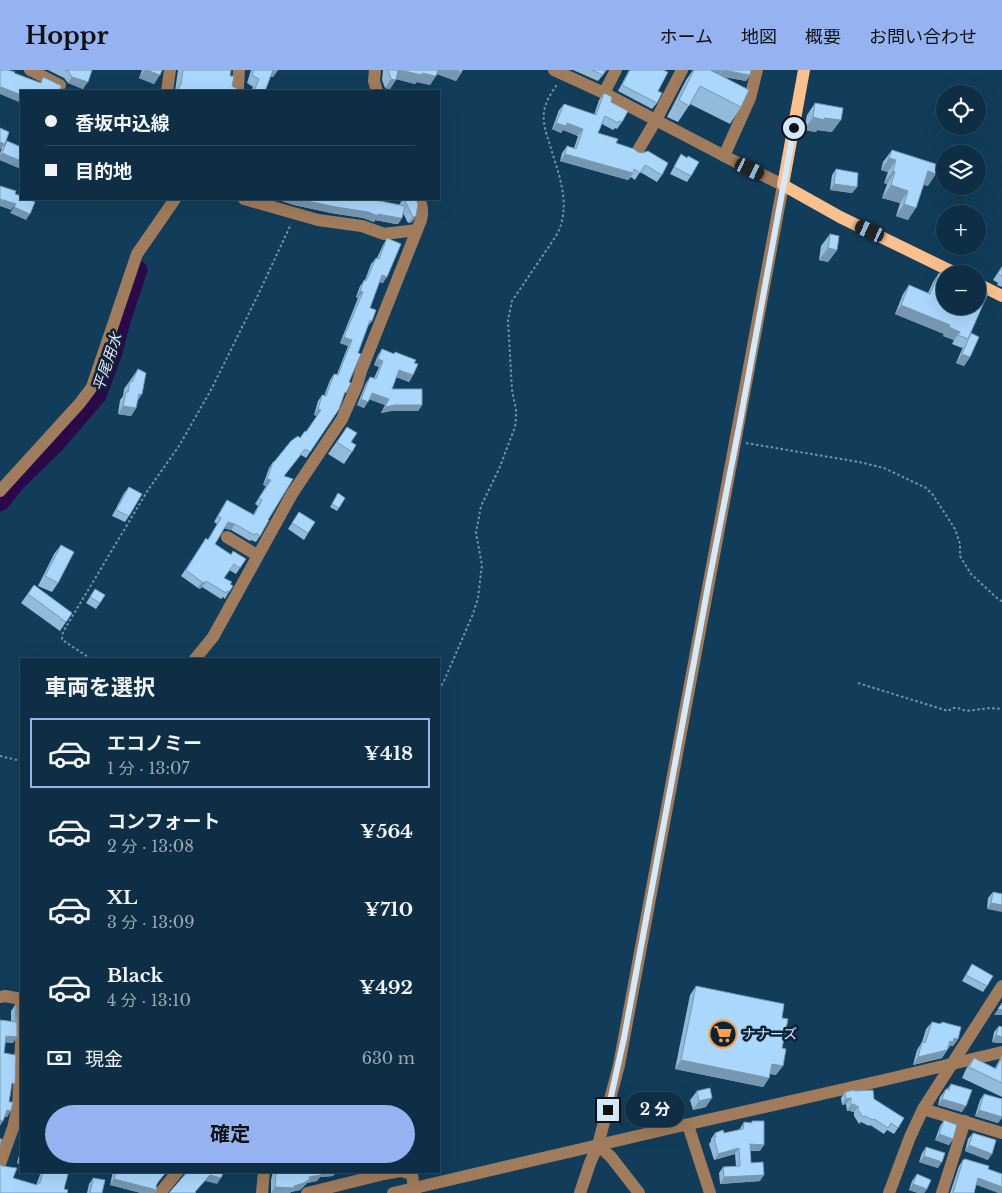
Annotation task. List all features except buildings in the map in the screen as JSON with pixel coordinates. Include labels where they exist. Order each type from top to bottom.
[{"type":"main road","points":[[804,70],[783,185],[840,217],[939,265]]},
{"type":"main road","points":[[986,288],[1002,296]]},
{"type":"street","points":[[30,70],[60,85]]},
{"type":"street","points":[[167,90],[170,70]]},
{"type":"street","points":[[236,90],[239,70]]},
{"type":"street","points":[[375,70],[376,90]]},
{"type":"street","points":[[604,94],[616,70]]},
{"type":"street","points":[[637,152],[682,70]]},
{"type":"street","points":[[724,156],[750,98],[757,70]]},
{"type":"street","points":[[560,72],[783,185],[624,1038],[613,1092],[598,1145],[580,1193]]},
{"type":"street","points":[[0,491],[80,403],[92,387],[137,254],[174,200]]},
{"type":"street","points":[[248,200],[318,220],[362,226],[384,234],[417,230]]},
{"type":"street","points":[[196,658],[213,637],[292,494],[342,419],[422,220],[422,206],[419,200]]},
{"type":"street","points":[[227,537],[257,556]]},
{"type":"street","points":[[891,1193],[913,1130],[924,1109],[1002,986]]},
{"type":"street","points":[[0,997],[20,999]]},
{"type":"street","points":[[393,1193],[415,1190],[598,1145],[1002,1052]]},
{"type":"street","points":[[0,1164],[13,1128],[18,1106],[20,1063]]},
{"type":"street","points":[[924,1109],[1002,1133]]},
{"type":"street","points":[[942,1193],[965,1121]]},
{"type":"street","points":[[688,1125],[710,1193]]},
{"type":"street","points":[[598,1145],[611,1157],[639,1193]]},
{"type":"street","points":[[160,1193],[176,1173]]},
{"type":"street","points":[[262,1193],[264,1173]]},
{"type":"street","points":[[307,1193],[389,1173]]},
{"type":"street","points":[[408,1173],[412,1176],[415,1190]]},
{"type":"path","points":[[440,688],[473,614],[478,598],[482,565],[476,540],[477,524],[481,506],[499,469],[515,428],[516,410],[512,390],[508,320],[512,301],[556,236],[563,220],[563,193],[544,124],[546,104],[560,72]]},
{"type":"path","points":[[89,658],[64,642],[62,639],[63,632],[148,490],[179,446],[212,388],[296,213]]},
{"type":"path","points":[[736,441],[884,468],[926,488],[955,528],[960,544],[960,556],[972,574],[1001,602]]},
{"type":"path","points":[[858,683],[948,711],[953,708],[966,711],[990,708],[1002,709]]},
{"type":"path","points":[[0,756],[20,761]]},
{"type":"waterway","name":"平尾用水","points":[[0,502],[16,482],[53,446],[97,395],[113,352],[138,270]]},
{"type":"place","name":"ナナーズ","points":[[723,1034]]},
{"type":"route","points":[[608,1110],[624,1038],[794,128]]}]
